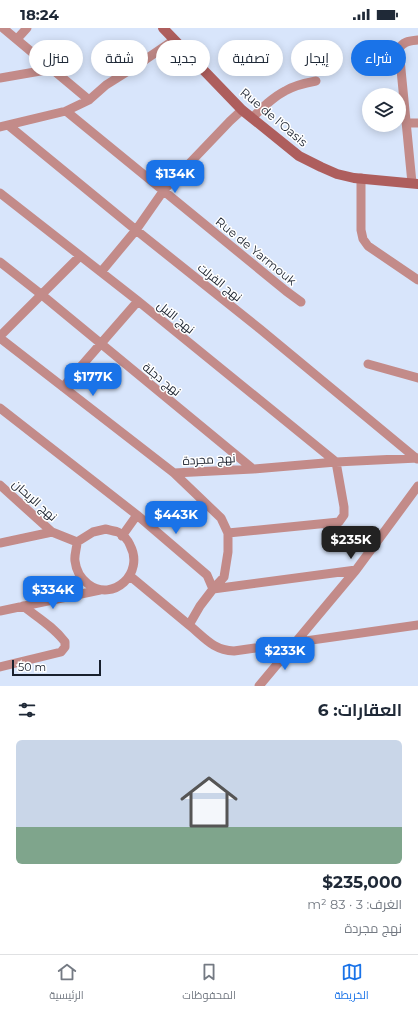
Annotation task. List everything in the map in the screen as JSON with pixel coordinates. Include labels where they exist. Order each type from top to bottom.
[{"type":"street","points":[[3,28],[29,50]]},
{"type":"street","points":[[17,40],[27,28]]},
{"type":"street","name":"Rue de l'Oasis","points":[[163,28],[174,40]]},
{"type":"street","points":[[403,88],[401,45],[407,41],[418,40]]},
{"type":"street","points":[[4,126],[66,111],[89,100],[106,85],[156,52]]},
{"type":"street","points":[[0,78],[29,73]]},
{"type":"street","points":[[60,76],[89,100]]},
{"type":"street","name":"Rue de l'Oasis","points":[[209,76],[242,110],[299,156],[338,174],[354,178],[415,183]]},
{"type":"street","points":[[252,118],[269,102],[284,91],[316,81]]},
{"type":"street","points":[[101,272],[136,230],[164,190],[242,110]]},
{"type":"street","name":"Rue de Yarmouk","points":[[66,111],[301,302]]},
{"type":"street","points":[[415,183],[406,123],[418,123]]},
{"type":"street","name":"نهج الفرلت","points":[[4,126],[260,329],[417,458]]},
{"type":"street","points":[[361,178],[363,239],[368,246],[418,280]]},
{"type":"street","name":"نهج النيل","points":[[0,193],[138,301],[336,462]]},
{"type":"street","points":[[0,337],[80,256]]},
{"type":"street","name":"نهج دجلة","points":[[0,262],[253,469]]},
{"type":"street","points":[[63,387],[138,301]]},
{"type":"street","name":"نهج مجردة","points":[[0,337],[174,473],[417,458]]},
{"type":"street","points":[[368,364],[418,378]]},
{"type":"street","points":[[0,408],[138,515],[207,575],[213,589]]},
{"type":"street","points":[[228,532],[339,522],[344,515],[344,507],[336,462]]},
{"type":"street","points":[[174,473],[221,518],[228,532],[228,552],[224,578],[200,606],[189,625]]},
{"type":"street","name":"نهج الريحان","points":[[0,485],[52,532],[77,542]]},
{"type":"street","points":[[259,686],[356,570],[418,486]]},
{"type":"street","points":[[122,536],[138,515]]},
{"type":"street","points":[[0,611],[102,589],[113,588],[122,584],[130,576],[134,564],[134,552],[128,540],[118,532],[106,529],[93,532],[77,542],[75,559],[77,570],[82,580],[92,586],[102,589]]},
{"type":"street","points":[[0,542],[52,532]]},
{"type":"street","points":[[213,589],[356,570]]},
{"type":"street","points":[[130,576],[214,646],[227,651],[295,643],[418,625]]},
{"type":"street","points":[[0,667],[61,652],[65,647],[65,642],[62,638],[23,606]]}]
